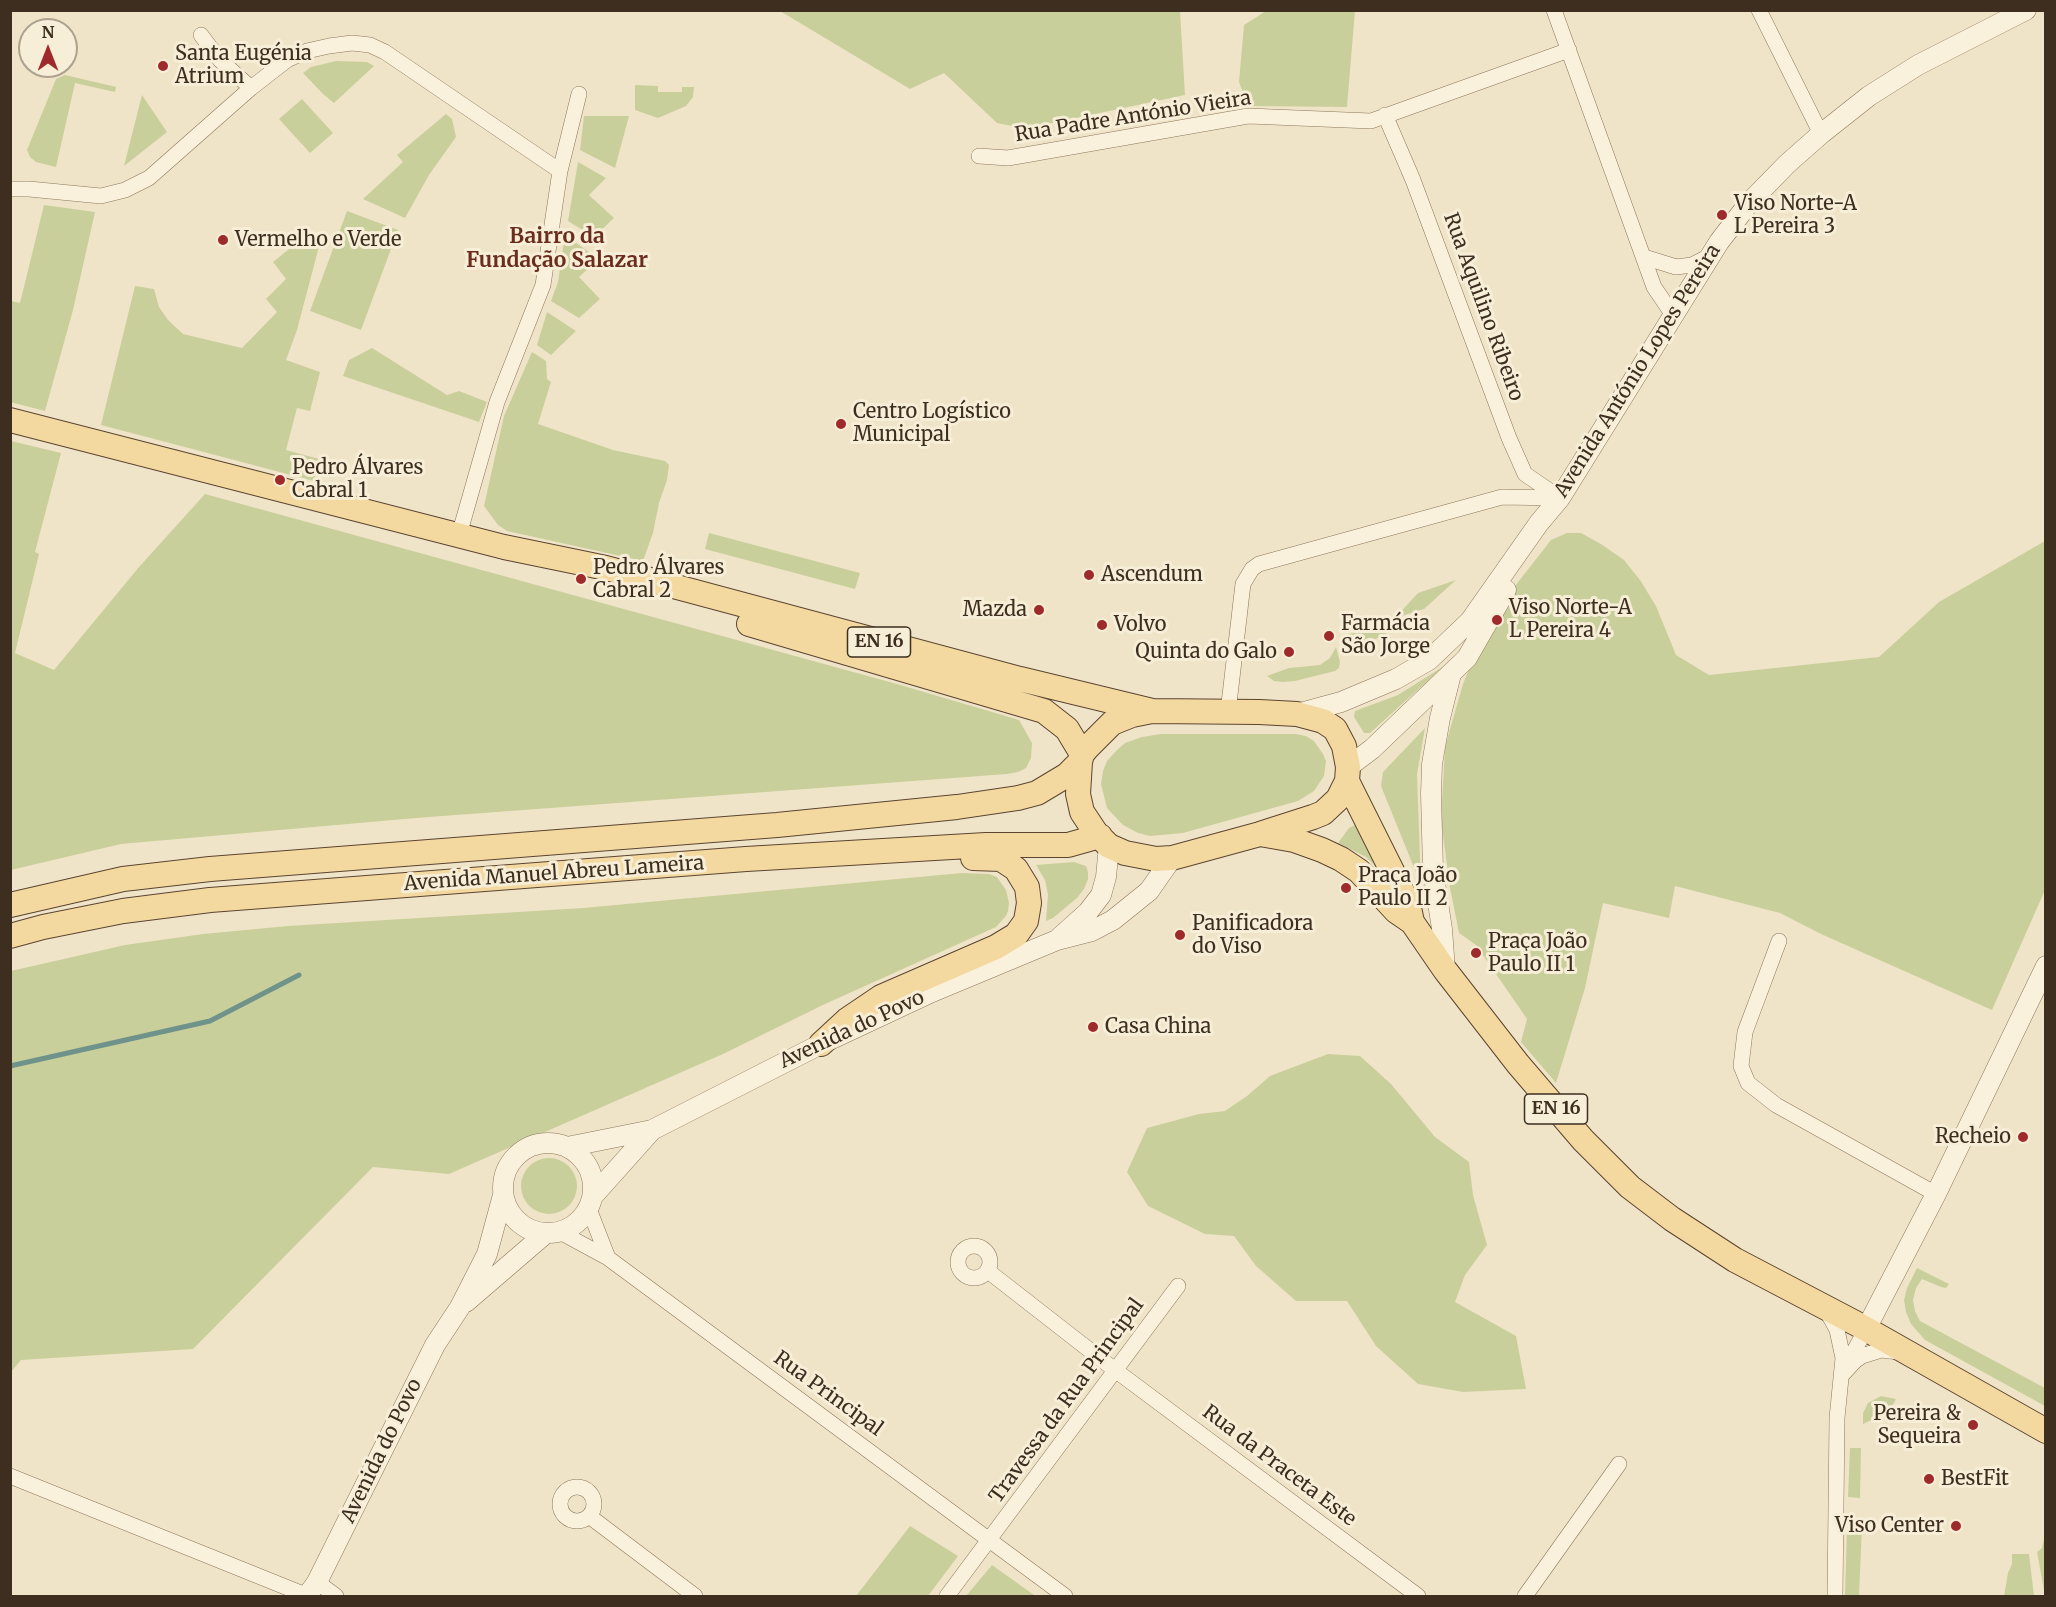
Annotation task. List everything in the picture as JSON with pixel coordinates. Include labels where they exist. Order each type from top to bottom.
[{"type":"main road","name":"EN 16","points":[[10,420],[504,547],[606,568],[1020,680],[1152,711]]},
{"type":"main road","name":"EN 16","points":[[504,547],[615,584],[1044,711],[1067,729],[1081,758],[1095,739],[1112,723],[1132,715],[1152,711],[1297,714],[1323,721],[1335,729],[1344,746],[1347,774],[1408,903],[1412,922]]},
{"type":"main road","points":[[1081,758],[1078,784],[1079,803],[1087,820],[1105,841]]},
{"type":"main road","name":"Avenida Manuel Abreu Lameira","points":[[10,905],[123,879],[210,869],[777,825],[957,807],[1018,798],[1037,792],[1066,776],[1081,758]]},
{"type":"main road","name":"EN 16","points":[[1105,841],[1141,856],[1156,859],[1172,858],[1260,834],[1323,813],[1338,799],[1347,774]]},
{"type":"main road","name":"EN 16","points":[[1260,834],[1294,840],[1341,859],[1359,871],[1396,911],[1412,922],[1445,970],[1539,1089],[1583,1140],[1630,1187],[1672,1219],[1735,1260],[1862,1326],[2046,1431]]},
{"type":"main road","name":"Avenida Manuel Abreu Lameira","points":[[10,936],[123,911],[210,900],[794,856],[986,845],[1068,845],[1105,841]]},
{"type":"main road","points":[[794,856],[870,863],[1001,859],[1016,869],[1027,887],[1029,903],[1026,921],[1016,935],[996,948],[881,997],[847,1020],[821,1044]]},
{"type":"street","points":[[1554,10],[1654,287],[1673,315]]},
{"type":"street","points":[[1759,10],[1821,134]]},
{"type":"street","name":"Avenida António Lopes Pereira","points":[[1297,714],[1341,702],[1396,679],[1429,660],[1470,621],[1539,523],[1560,498],[1710,256],[1749,203],[1787,164],[1869,96],[1918,65],[2026,10]]},
{"type":"street","points":[[201,35],[219,60],[251,88]]},
{"type":"street","points":[[10,189],[101,196],[125,190],[149,178],[251,88],[287,60],[307,51],[340,44],[370,45],[385,52],[560,171]]},
{"type":"street","name":"Rua Padre António Vieira","points":[[979,156],[1008,158],[1248,116],[1371,121],[1569,50]]},
{"type":"street","points":[[459,535],[497,402],[543,285],[560,171],[579,94]]},
{"type":"street","name":"Rua Aquilino Ribeiro","points":[[1385,116],[1413,180],[1509,438],[1525,474],[1560,498]]},
{"type":"street","points":[[1644,257],[1676,267],[1692,265],[1710,256]]},
{"type":"street","points":[[1228,712],[1243,584],[1252,569],[1259,564],[1502,496],[1560,498]]},
{"type":"street","name":"Avenida António Lopes Pereira","points":[[1347,774],[1467,658],[1505,592],[1539,523]]},
{"type":"street","points":[[1445,970],[1433,870],[1432,764],[1451,674]]},
{"type":"street","name":"Avenida do Povo","points":[[1057,940],[1088,912],[1101,895],[1106,877],[1105,841]]},
{"type":"street","name":"Avenida do Povo","points":[[311,1592],[435,1345],[460,1307],[487,1254],[503,1195],[503,1182],[507,1168],[515,1157],[526,1148],[540,1143],[554,1143],[567,1147],[652,1130],[821,1044],[932,992],[1057,940],[1092,931],[1113,921],[1149,891],[1172,858]]},
{"type":"street","points":[[1779,941],[1745,1032],[1741,1066],[1748,1083],[1776,1105],[1936,1194]]},
{"type":"street","points":[[1835,1596],[1838,1418],[1846,1342],[1862,1326],[1882,1298],[1936,1194],[2046,966]]},
{"type":"street","name":"Avenida do Povo","points":[[460,1307],[553,1233],[576,1224],[652,1130]]},
{"type":"street","points":[[567,1147],[585,1162],[594,1184],[591,1203],[608,1258]]},
{"type":"street","points":[[503,1195],[513,1217],[522,1226],[553,1233]]},
{"type":"street","name":"Rua Principal","points":[[553,1233],[608,1258],[1065,1596]]},
{"type":"street","name":"Rua da Praceta Este","points":[[988,1271],[1115,1370],[1418,1596]]},
{"type":"street","name":"Travessa da Rua Principal","points":[[947,1596],[1178,1286]]},
{"type":"street","points":[[1824,1306],[1837,1330],[1843,1358]]},
{"type":"street","points":[[1842,1375],[1862,1326]]},
{"type":"street","points":[[1842,1375],[1854,1361],[1871,1353],[1892,1350],[1911,1354]]},
{"type":"street","points":[[1525,1596],[1619,1464]]},
{"type":"street","points":[[10,1476],[311,1592],[336,1596]]},
{"type":"street","points":[[589,1516],[695,1596]]},
{"type":"green space","points":[[780,11],[1180,11],[1185,95],[1038,126],[1012,126],[997,123],[944,73],[910,89]]},
{"type":"green space","points":[[1266,11],[1355,11],[1347,107],[1248,106],[1239,82],[1244,25]]},
{"type":"green space","points":[[336,61],[367,62],[374,66],[334,103],[303,73],[311,67]]},
{"type":"green space","points":[[78,78],[116,87],[115,92],[75,83],[56,167],[36,162],[27,150],[56,79]]},
{"type":"green space","points":[[635,85],[658,86],[658,92],[682,92],[682,87],[694,87],[693,97],[686,106],[658,118],[635,110]]},
{"type":"green space","points":[[142,95],[167,132],[124,166]]},
{"type":"green space","points":[[302,99],[333,133],[310,153],[279,119]]},
{"type":"green space","points":[[446,114],[452,119],[456,137],[429,175],[405,218],[363,199],[403,162],[397,155]]},
{"type":"green space","points":[[584,116],[629,116],[615,168],[580,150]]},
{"type":"green space","points":[[578,162],[606,178],[589,195],[614,218],[594,237],[568,221]]},
{"type":"green space","points":[[44,205],[95,212],[73,310],[45,411],[10,402],[11,301],[20,303]]},
{"type":"green space","points":[[347,211],[398,230],[361,330],[310,311]]},
{"type":"green space","points":[[309,233],[321,239],[297,330],[286,360],[320,372],[310,411],[297,408],[286,450],[319,459],[314,481],[101,425],[135,286],[154,289],[159,307],[168,320],[183,334],[242,348],[277,312],[266,299],[286,279],[273,262]]},
{"type":"green space","points":[[565,235],[599,259],[579,277],[600,299],[579,318],[551,301],[558,282]]},
{"type":"green space","points":[[547,312],[576,331],[551,355],[537,345]]},
{"type":"green space","points":[[372,348],[447,395],[459,391],[487,402],[479,422],[343,376],[349,360]]},
{"type":"green space","points":[[532,352],[546,361],[547,379],[551,382],[538,424],[613,450],[665,461],[669,465],[653,533],[643,561],[507,531],[498,525],[484,506],[504,416]]},
{"type":"green space","points":[[11,441],[61,453],[35,552],[39,554],[15,653],[54,670],[139,567],[205,494],[897,684],[1019,720],[1032,743],[1031,758],[1026,768],[1007,774],[416,818],[121,844],[11,870]]},
{"type":"green space","points":[[709,533],[860,573],[855,589],[705,549]]},
{"type":"green space","points":[[1567,533],[1581,533],[1624,560],[1656,606],[1676,655],[1709,675],[1879,657],[1939,602],[2045,541],[2045,890],[1992,1010],[1821,934],[1780,913],[1675,886],[1669,918],[1603,903],[1585,988],[1556,1083],[1521,1042],[1527,1019],[1476,945],[1459,933],[1450,888],[1441,820],[1445,747],[1463,684],[1480,642],[1504,600],[1551,540]]},
{"type":"green space","points":[[1456,580],[1424,609],[1395,618],[1418,593]]},
{"type":"green space","points":[[1414,615],[1415,617],[1395,629],[1348,653],[1343,637],[1348,634],[1383,629]]},
{"type":"green space","points":[[1336,647],[1340,662],[1339,668],[1335,671],[1282,682],[1274,681],[1267,676],[1289,668],[1320,665],[1330,658]]},
{"type":"green space","points":[[1444,666],[1370,733],[1364,733],[1354,717],[1355,711],[1398,695]]},
{"type":"green space","points":[[1425,728],[1417,774],[1421,885],[1381,786],[1383,772]]},
{"type":"green space","points":[[1161,734],[1296,734],[1306,736],[1314,741],[1323,754],[1326,761],[1324,776],[1314,791],[1298,801],[1183,833],[1150,836],[1138,833],[1123,825],[1107,808],[1101,784],[1103,771],[1107,761],[1125,743]]},
{"type":"green space","points":[[1355,825],[1378,869],[1366,857],[1338,843],[1349,828]]},
{"type":"green space","points":[[1074,862],[1086,866],[1088,879],[1084,889],[1077,898],[1046,921],[1048,895],[1045,880],[1036,865]]},
{"type":"green space","points":[[962,873],[989,874],[997,877],[1006,890],[1008,911],[996,927],[825,1004],[723,1054],[449,1174],[373,1167],[193,1349],[21,1360],[11,1372],[11,971],[125,945],[203,934],[288,926],[583,908]]},
{"type":"green space","points":[[1328,1054],[1360,1056],[1391,1084],[1435,1137],[1469,1162],[1473,1195],[1487,1245],[1465,1275],[1455,1302],[1516,1336],[1526,1389],[1463,1392],[1418,1384],[1376,1346],[1347,1301],[1296,1301],[1256,1266],[1234,1236],[1205,1234],[1148,1206],[1127,1172],[1147,1128],[1199,1114],[1225,1111],[1270,1076]]},
{"type":"green space","points":[[543,1158],[555,1158],[565,1162],[573,1170],[577,1186],[573,1202],[565,1210],[555,1214],[543,1214],[533,1210],[525,1202],[521,1192],[521,1180],[525,1170],[533,1162]]},
{"type":"green space","points":[[1917,1268],[1949,1284],[1946,1288],[1922,1279],[1916,1288],[1913,1300],[1920,1321],[2045,1388],[2045,1406],[1925,1340],[1911,1324],[1904,1300]]},
{"type":"green space","points":[[1881,1396],[1896,1399],[1889,1412],[1863,1424],[1863,1413],[1868,1403]]},
{"type":"green space","points":[[1850,1448],[1861,1448],[1860,1498],[1848,1497]]},
{"type":"green space","points":[[910,1526],[958,1556],[928,1596],[856,1596]]},
{"type":"green space","points":[[1862,1526],[1859,1596],[1845,1596],[1847,1527]]},
{"type":"green space","points":[[2045,1534],[2046,1596],[2037,1552],[2042,1548]]},
{"type":"green space","points":[[2012,1554],[2029,1554],[2034,1596],[2004,1596],[2012,1564]]},
{"type":"green space","points":[[992,1565],[1034,1595],[966,1596]]},
{"type":"waterway","points":[[10,1066],[210,1021],[299,975]]},
{"type":"place","name":"Santa Eugénia Atrium","points":[[163,66]]},
{"type":"place","name":"Viso Norte-A L Pereira 3","points":[[1722,215]]},
{"type":"place","name":"Vermelho e Verde","points":[[223,240]]},
{"type":"place","name":"Centro Logístico Municipal","points":[[841,424]]},
{"type":"place","name":"Pedro Álvares Cabral 1","points":[[280,480]]},
{"type":"place","name":"Ascendum","points":[[1089,575]]},
{"type":"place","name":"Pedro Álvares Cabral 2","points":[[581,579]]},
{"type":"place","name":"Mazda","points":[[1039,610]]},
{"type":"place","name":"Viso Norte-A L Pereira 4","points":[[1497,620]]},
{"type":"place","name":"Volvo","points":[[1102,625]]},
{"type":"place","name":"Farmácia São Jorge","points":[[1329,636]]},
{"type":"place","name":"Quinta do Galo","points":[[1289,652]]},
{"type":"place","name":"Praça João Paulo II 2","points":[[1346,888]]},
{"type":"place","name":"Panificadora do Viso","points":[[1180,935]]},
{"type":"place","name":"Praça João Paulo II 1","points":[[1476,953]]},
{"type":"place","name":"Casa China","points":[[1093,1027]]},
{"type":"place","name":"Recheio","points":[[2023,1137]]},
{"type":"place","name":"Pereira & Sequeira","points":[[1973,1425]]},
{"type":"place","name":"BestFit","points":[[1929,1479]]},
{"type":"place","name":"Viso Center","points":[[1956,1526]]},
{"type":"district","name":"Bairro da Fundação Salazar","points":[[557,249]]}]
